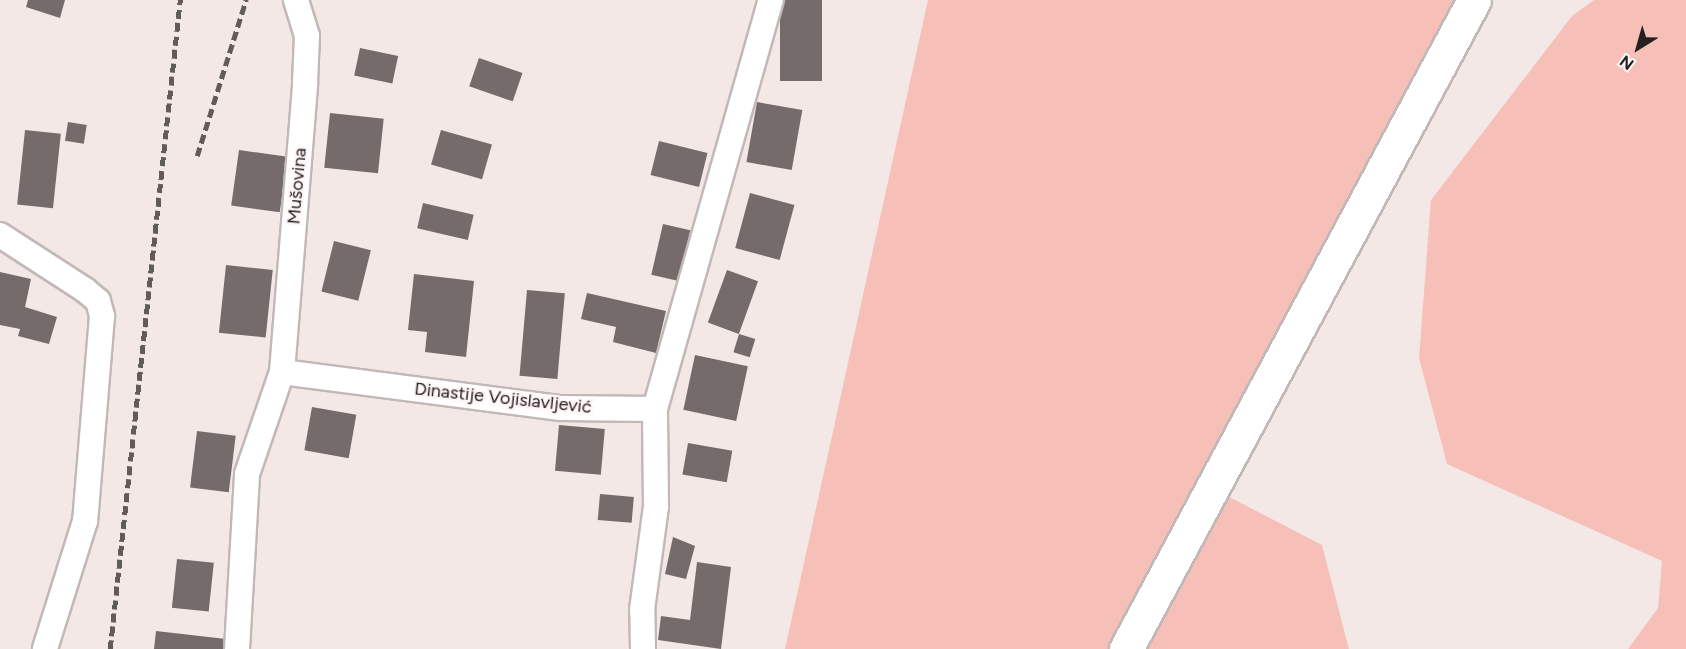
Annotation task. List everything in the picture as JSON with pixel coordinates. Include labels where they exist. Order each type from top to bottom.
[{"type":"main road","points":[[1126,649],[1474,0]]},
{"type":"street","name":"Mušovina","points":[[282,372],[307,36],[296,0]]},
{"type":"street","points":[[643,649],[642,610],[656,507],[655,409],[771,0]]},
{"type":"street","points":[[0,235],[85,290],[98,301],[102,316],[85,521],[45,649]]},
{"type":"street","name":"Dinastije Vojislavljević","points":[[282,372],[561,408],[655,409]]},
{"type":"street","points":[[237,649],[247,474],[282,372]]},
{"type":"shaded area","points":[[928,0],[1474,0],[1212,488],[1322,545],[1349,649],[785,649]]},
{"type":"shaded area","points":[[1594,0],[1686,0],[1686,649],[1628,649],[1658,608],[1662,561],[1447,464],[1419,358],[1431,200],[1572,16]]},
{"type":"building","points":[[28,0],[65,0],[60,18],[26,7]]},
{"type":"building","points":[[780,0],[822,0],[822,81],[780,81]]},
{"type":"building","points":[[360,48],[398,56],[392,83],[354,75]]},
{"type":"building","points":[[479,58],[522,73],[513,101],[469,86]]},
{"type":"building","points":[[757,102],[802,110],[792,170],[746,162]]},
{"type":"building","points":[[330,113],[384,119],[378,173],[324,168]]},
{"type":"building","points":[[68,122],[87,125],[84,144],[65,141]]},
{"type":"building","points":[[25,130],[61,134],[53,208],[17,205]]},
{"type":"building","points":[[441,130],[492,145],[482,179],[431,165]]},
{"type":"building","points":[[659,141],[708,153],[699,187],[651,175]]},
{"type":"building","points":[[239,150],[288,157],[280,212],[231,205]]},
{"type":"building","points":[[750,193],[794,205],[780,260],[735,248]]},
{"type":"building","points":[[423,203],[474,215],[468,240],[417,228]]},
{"type":"building","points":[[663,224],[690,230],[679,281],[651,275]]},
{"type":"building","points":[[334,241],[371,250],[358,301],[321,291]]},
{"type":"building","points":[[226,265],[273,270],[266,338],[219,333]]},
{"type":"building","points":[[727,270],[758,281],[739,334],[708,323]]},
{"type":"building","points":[[0,272],[31,279],[25,307],[57,317],[49,344],[18,336],[20,329],[0,325]]},
{"type":"building","points":[[414,274],[474,281],[466,357],[425,352],[427,332],[408,330]]},
{"type":"building","points":[[527,290],[565,293],[557,379],[520,376]]},
{"type":"building","points":[[587,293],[666,311],[656,353],[613,342],[616,327],[581,319]]},
{"type":"building","points":[[739,334],[755,339],[750,357],[733,352]]},
{"type":"building","points":[[695,355],[748,366],[736,421],[683,410]]},
{"type":"building","points":[[312,407],[356,415],[349,458],[304,450]]},
{"type":"building","points":[[559,425],[605,429],[601,475],[555,471]]},
{"type":"building","points":[[197,431],[236,436],[229,492],[190,488]]},
{"type":"building","points":[[688,443],[732,451],[727,482],[682,475]]},
{"type":"building","points":[[600,494],[634,497],[632,523],[598,520]]},
{"type":"building","points":[[673,537],[695,546],[686,579],[665,574]]},
{"type":"building","points":[[177,559],[214,563],[209,612],[172,608]]},
{"type":"building","points":[[697,562],[731,567],[721,649],[658,640],[661,616],[690,620]]},
{"type":"building","points":[[156,631],[226,639],[224,649],[154,649]]},
{"type":"railway","points":[[110,649],[180,0]]},
{"type":"railway","points":[[197,156],[246,0]]}]
